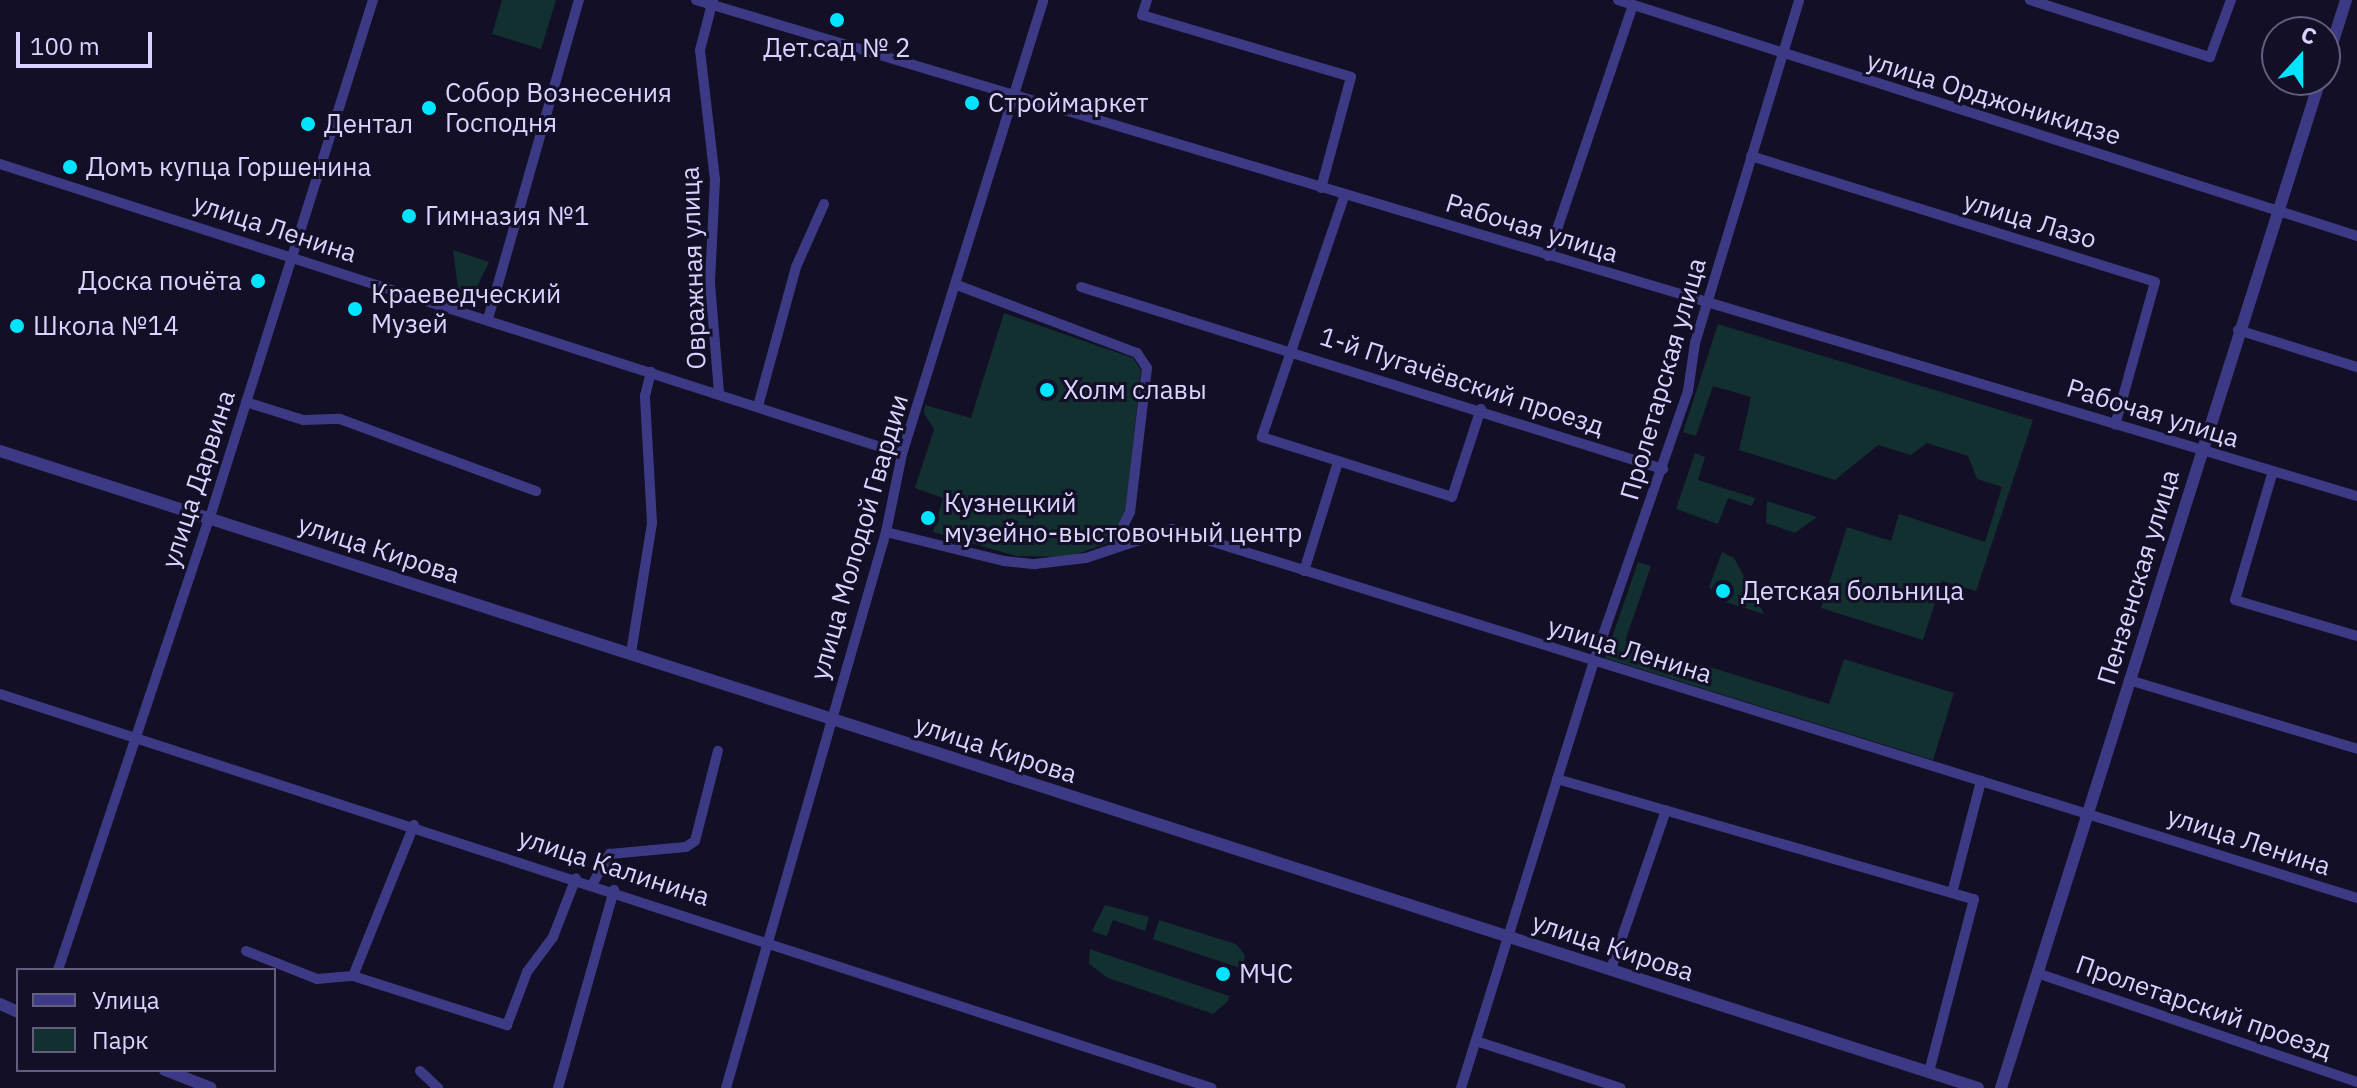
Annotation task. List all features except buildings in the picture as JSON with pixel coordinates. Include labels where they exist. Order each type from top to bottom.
[{"type":"street","name":"улица Дарвина","points":[[59,968],[210,517],[373,0]]},
{"type":"street","points":[[488,319],[579,0]]},
{"type":"street","name":"Рабочая улица","points":[[696,0],[712,2],[1013,96],[2357,496]]},
{"type":"street","name":"улица Молодой Гвардии","points":[[726,1088],[886,532],[902,454],[957,285],[1043,0]]},
{"type":"street","points":[[1147,0],[1142,15],[1351,77],[1321,188]]},
{"type":"street","name":"улица Орджоникидзе","points":[[1618,0],[2357,236]]},
{"type":"street","name":"Пролетарская улица","points":[[1461,1088],[1594,661],[1663,469],[1707,302],[1799,0]]},
{"type":"street","points":[[2030,0],[2210,57],[2231,0]]},
{"type":"street","name":"Овражная улица","points":[[712,2],[701,61],[715,180],[710,283],[719,393]]},
{"type":"street","points":[[1548,256],[1633,5]]},
{"type":"street","name":"Пензенская улица","points":[[2001,1088],[2238,330],[2315,96]]},
{"type":"street","name":"улица Лазо","points":[[1751,156],[2155,282],[2115,425]]},
{"type":"street","name":"улица Ленина","points":[[0,164],[902,454]]},
{"type":"street","name":"1-й Пугачёвский проезд","points":[[1292,351],[1345,194]]},
{"type":"street","points":[[758,406],[796,267],[824,204]]},
{"type":"street","points":[[957,285],[1137,353],[1147,368],[1130,512],[1112,548]]},
{"type":"street","name":"1-й Пугачёвский проезд","points":[[1081,287],[1481,409],[1663,469]]},
{"type":"street","points":[[2238,330],[2357,367]]},
{"type":"street","points":[[1292,351],[1262,437],[1452,497],[1481,409]]},
{"type":"street","name":"Овражная улица","points":[[631,653],[652,523],[645,396],[651,372]]},
{"type":"street","points":[[246,402],[303,420],[340,419],[536,491]]},
{"type":"street","name":"улица Кирова","points":[[0,451],[1978,1088]]},
{"type":"street","points":[[1304,571],[1338,462]]},
{"type":"street","points":[[2273,471],[2235,600],[2357,636]]},
{"type":"street","name":"улица Ленина","points":[[886,532],[1004,561],[1035,564],[1086,558],[1172,529],[2357,898]]},
{"type":"street","points":[[2129,680],[2357,749]]},
{"type":"street","name":"улица Калинина","points":[[0,694],[593,883],[1212,1088]]},
{"type":"street","points":[[593,883],[610,854],[686,847],[695,841],[718,751]]},
{"type":"street","points":[[1557,779],[1974,899],[1929,1072]]},
{"type":"street","points":[[1952,893],[1981,781]]},
{"type":"street","points":[[1611,969],[1666,810]]},
{"type":"street","points":[[353,976],[414,825]]},
{"type":"street","points":[[246,951],[317,979],[353,976],[507,1025],[527,972],[553,937],[576,878]]},
{"type":"street","points":[[558,1088],[614,890]]},
{"type":"street","name":"Пролетарский проезд","points":[[2037,973],[2357,1082]]},
{"type":"street","points":[[1476,1041],[1621,1088]]},
{"type":"street","points":[[420,1071],[438,1088]]},
{"type":"street","points":[[170,1072],[207,1087]]},
{"type":"green space","points":[[502,0],[556,0],[541,49],[492,34]]},
{"type":"green space","points":[[453,250],[489,262],[471,299],[459,296]]},
{"type":"green space","points":[[1004,313],[1133,358],[1141,370],[1126,507],[1118,530],[1110,542],[1069,557],[1016,556],[933,532],[943,498],[915,488],[934,429],[924,413],[925,405],[971,418]]},
{"type":"green space","points":[[1718,324],[2033,420],[1976,591],[1942,581],[1923,640],[1821,608],[1847,527],[1891,541],[1899,514],[1985,542],[2002,487],[1977,479],[1968,456],[1927,443],[1911,455],[1878,445],[1835,480],[1739,450],[1751,397],[1713,386],[1696,436],[1683,432]]},
{"type":"green space","points":[[1695,453],[1705,457],[1698,480],[1755,498],[1752,506],[1728,498],[1718,524],[1676,509]]},
{"type":"green space","points":[[1767,501],[1817,517],[1795,533],[1766,523]]},
{"type":"green space","points":[[1722,552],[1734,558],[1764,614],[1722,601],[1709,587]]},
{"type":"green space","points":[[1638,562],[1651,566],[1625,641],[1829,704],[1844,659],[1954,693],[1933,760],[1605,658]]},
{"type":"green space","points":[[1105,905],[1149,917],[1145,931],[1113,920],[1107,936],[1092,931]]},
{"type":"green space","points":[[1159,920],[1236,944],[1245,955],[1243,969],[1153,939]]},
{"type":"green space","points":[[1090,949],[1229,996],[1228,1001],[1213,1014],[1108,978],[1089,964]]},
{"type":"place","name":"Дет.сад № 2","points":[[837,20]]},
{"type":"place","name":"Строймаркет","points":[[972,103]]},
{"type":"place","name":"Собор Вознесения Господня","points":[[429,108]]},
{"type":"place","name":"Дентал","points":[[308,124]]},
{"type":"place","name":"Домъ купца Горшенина","points":[[70,167]]},
{"type":"place","name":"Гимназия №1","points":[[409,216]]},
{"type":"place","name":"Доска почёта","points":[[258,281]]},
{"type":"place","name":"Краеведческий Музей","points":[[355,309]]},
{"type":"place","name":"Школа №14","points":[[17,326]]},
{"type":"place","name":"Холм славы","points":[[1047,390]]},
{"type":"place","name":"Кузнецкий музейно-выстовочный центр","points":[[928,518]]},
{"type":"place","name":"Детская больница","points":[[1723,591]]},
{"type":"place","name":"МЧС","points":[[1223,974]]}]
